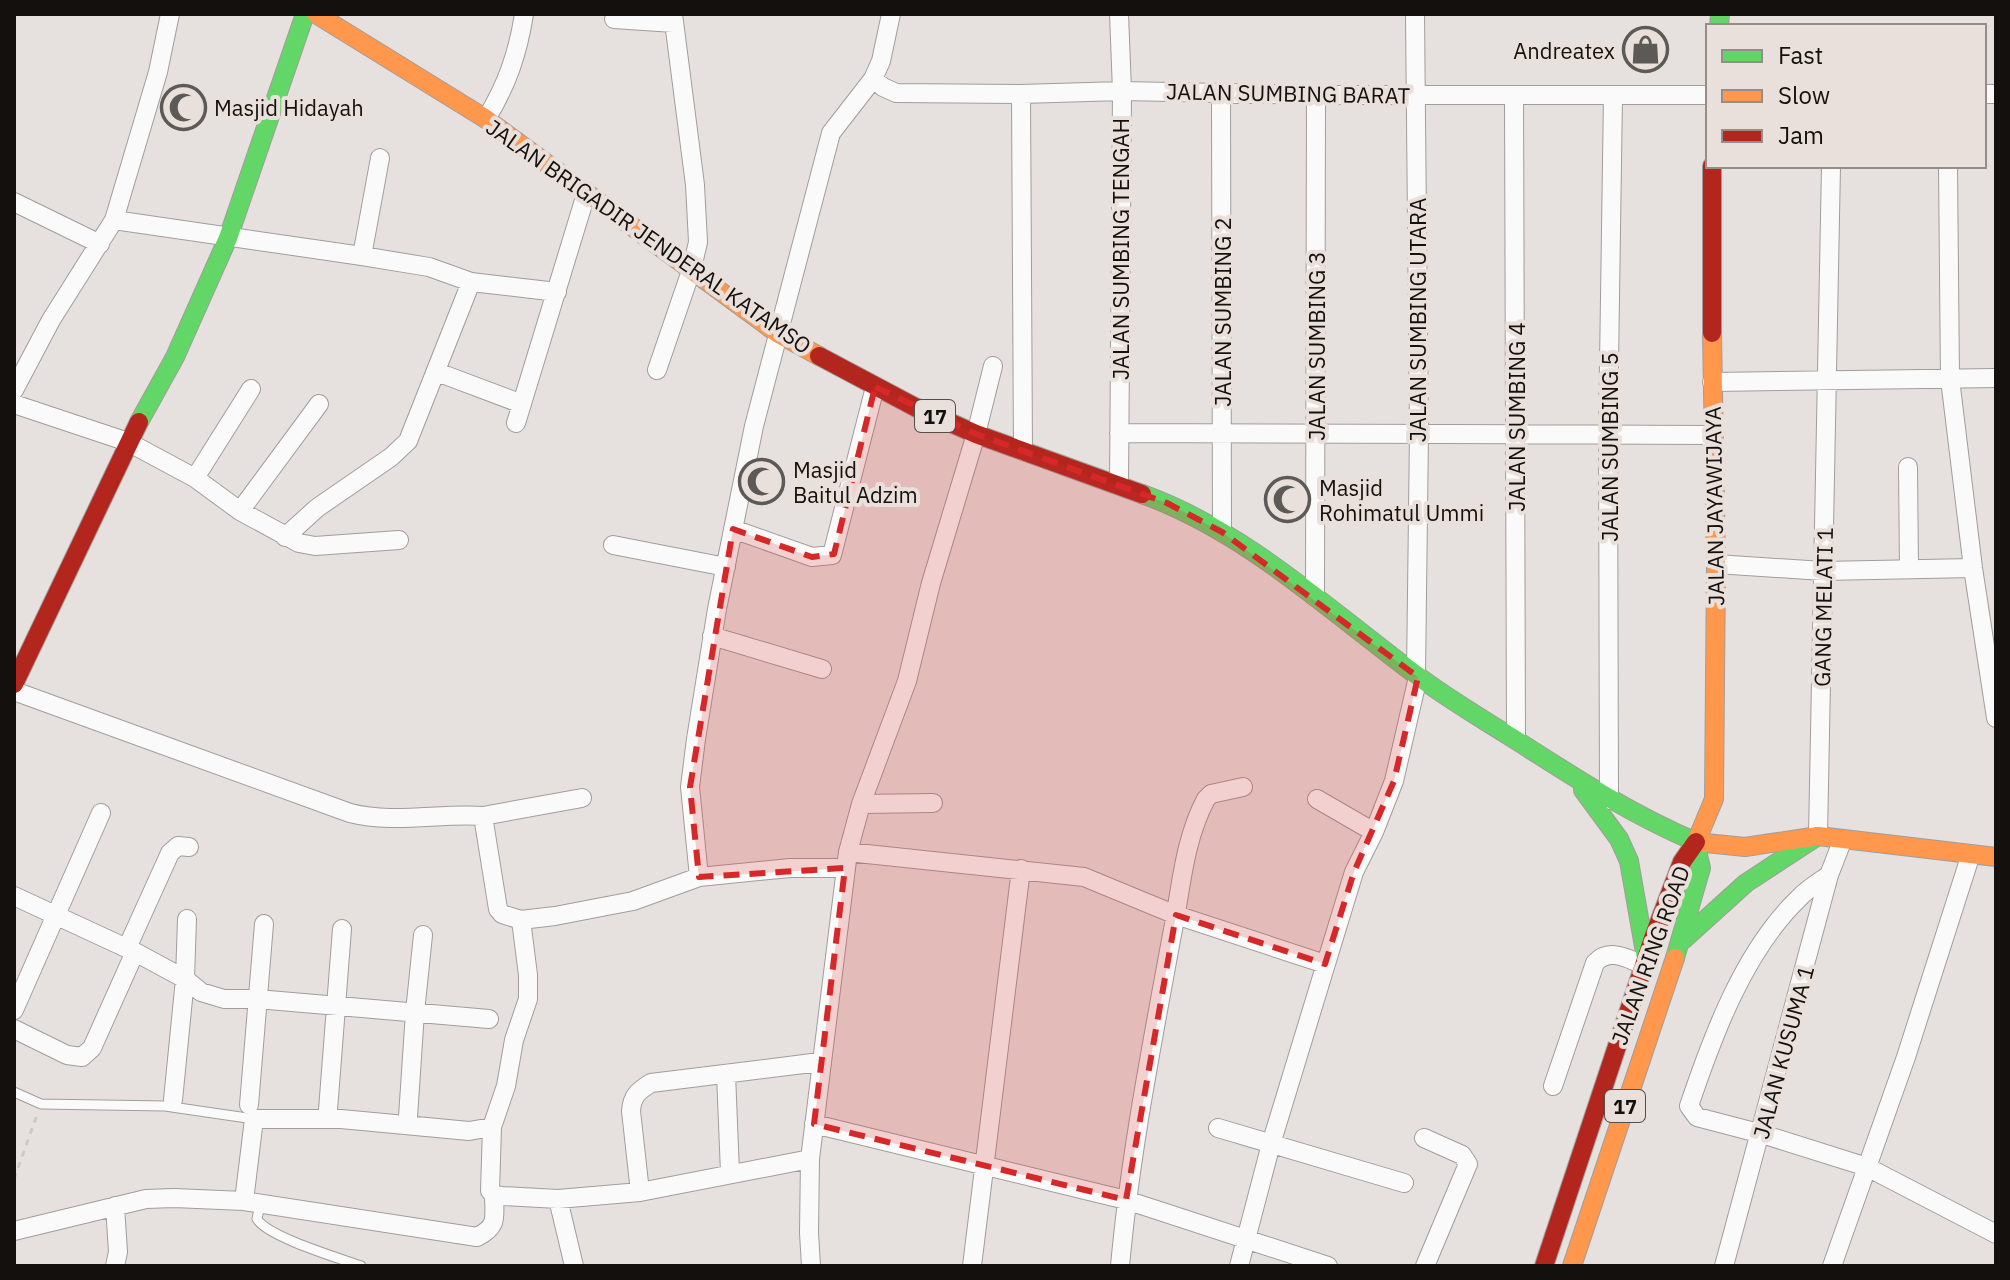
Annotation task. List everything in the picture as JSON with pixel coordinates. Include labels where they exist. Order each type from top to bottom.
[{"type":"main road","points":[[14,684],[128,442],[175,357],[228,238],[305,14]]},
{"type":"main road","name":"JALAN BRIGADIR JENDERAL KATAMSO","points":[[316,14],[486,119],[777,333],[875,387],[976,434],[1167,503],[1222,532],[1315,597],[1417,675],[1609,800],[1653,824],[1696,842],[1745,847],[1818,836],[1996,857]]},
{"type":"main road","name":"JALAN JAYAWIJAYA","points":[[1696,842],[1714,799],[1716,564],[1712,168]]},
{"type":"main road","name":"17","points":[[1573,777],[1619,839],[1629,861],[1645,962]]},
{"type":"main road","points":[[1678,945],[1727,896],[1768,865],[1818,836]]},
{"type":"main road","name":"JALAN RING ROAD","points":[[1572,1266],[1701,868],[1696,842]]},
{"type":"main road","name":"JALAN RING ROAD","points":[[1544,1266],[1645,962],[1682,862],[1696,842]]},
{"type":"street","points":[[14,390],[51,320],[114,220],[158,72],[170,14]]},
{"type":"street","points":[[486,119],[501,95],[512,68],[524,14]]},
{"type":"street","points":[[699,877],[690,787],[712,636],[754,426],[831,133],[873,79],[881,61],[891,14]]},
{"type":"street","name":"JALAN SUMBING TENGAH","points":[[1119,14],[1122,91],[1119,484]]},
{"type":"street","name":"JALAN SUMBING UTARA","points":[[1239,1266],[1271,1144],[1354,872],[1394,781],[1417,675],[1419,432],[1415,14]]},
{"type":"street","points":[[614,19],[678,17],[698,221],[692,268],[657,370]]},
{"type":"street","name":"JALAN SUMBING BARAT","points":[[873,79],[896,93],[1122,91],[1316,95],[1706,95]]},
{"type":"street","name":"JALAN SUMBING 2","points":[[1221,93],[1222,532]]},
{"type":"street","points":[[1021,94],[1023,451]]},
{"type":"street","name":"JALAN SUMBING 3","points":[[1315,597],[1316,95]]},
{"type":"street","name":"JALAN SUMBING 4","points":[[1514,95],[1516,739]]},
{"type":"street","name":"JALAN SUMBING 5","points":[[1609,800],[1608,433],[1613,95]]},
{"type":"street","points":[[362,256],[380,158]]},
{"type":"street","name":"GANG MELATI 1","points":[[1818,836],[1831,168]]},
{"type":"street","points":[[1948,168],[1950,379],[1973,568],[1996,718]]},
{"type":"street","points":[[437,372],[519,414],[586,194]]},
{"type":"street","points":[[14,202],[100,244]]},
{"type":"street","points":[[114,220],[362,256],[429,267],[471,282],[557,292]]},
{"type":"street","points":[[285,537],[317,508],[391,457],[408,441],[471,282]]},
{"type":"street","points":[[811,1266],[810,1159],[847,860],[861,804],[907,681],[931,583],[993,366]]},
{"type":"street","points":[[1712,382],[1996,378]]},
{"type":"street","points":[[733,529],[812,557],[832,555],[875,387]]},
{"type":"street","points":[[195,478],[251,389]]},
{"type":"street","points":[[14,404],[128,442],[195,478],[240,511],[285,537],[315,546],[399,540]]},
{"type":"street","points":[[240,511],[319,404]]},
{"type":"street","points":[[1119,433],[1713,435]]},
{"type":"street","points":[[1908,467],[1909,569]]},
{"type":"street","points":[[613,545],[726,567]]},
{"type":"street","points":[[1716,564],[1823,571],[1973,568]]},
{"type":"street","points":[[712,636],[822,669]]},
{"type":"street","points":[[14,691],[371,818],[457,814],[483,816],[582,798]]},
{"type":"street","points":[[1120,1266],[1126,1200],[1142,1096],[1184,860],[1201,808],[1211,794],[1243,787]]},
{"type":"street","points":[[1317,799],[1374,832]]},
{"type":"street","points":[[861,804],[933,803]]},
{"type":"street","points":[[14,1010],[101,813]]},
{"type":"street","points":[[483,816],[498,909],[502,914],[521,920],[633,901],[699,877],[847,860],[1021,869],[1084,877],[1176,915],[1325,964]]},
{"type":"street","name":"JALAN KUSUMA 1","points":[[1724,1266],[1762,1134],[1829,875],[1843,839]]},
{"type":"street","points":[[14,1029],[67,1055],[82,1057],[92,1048],[170,853],[178,846],[189,847]]},
{"type":"street","points":[[1832,1266],[1911,1043],[1971,854]]},
{"type":"street","points":[[972,1266],[1021,869]]},
{"type":"street","points":[[1829,875],[1789,907],[1740,981],[1711,1041],[1689,1106],[1692,1113],[1867,1167],[1996,1234]]},
{"type":"street","points":[[14,896],[131,950],[185,979],[201,992],[224,999],[338,1005],[489,1019]]},
{"type":"street","points":[[173,1100],[185,979],[187,919]]},
{"type":"street","points":[[14,1231],[146,1199],[252,1202],[477,1237],[488,1231],[494,1224],[494,1195],[490,1191],[492,1127],[503,1097],[511,1051],[528,999],[521,920]]},
{"type":"street","points":[[252,1202],[251,1112],[264,924]]},
{"type":"street","points":[[328,1110],[342,929]]},
{"type":"street","points":[[408,1117],[423,935]]},
{"type":"street","points":[[1553,1086],[1595,963],[1606,954],[1645,962]]},
{"type":"street","points":[[640,1192],[631,1111],[635,1095],[651,1083],[820,1062]]},
{"type":"street","points":[[726,1074],[730,1173]]},
{"type":"street","points":[[251,1112],[469,1131],[492,1127]]},
{"type":"street","points":[[814,1124],[1126,1200],[1328,1266]]},
{"type":"street","points":[[1218,1128],[1404,1183]]},
{"type":"street","points":[[1424,1138],[1462,1155],[1468,1164],[1425,1266]]},
{"type":"street","points":[[494,1195],[558,1199],[640,1192],[810,1159]]},
{"type":"street","points":[[558,1199],[574,1266]]},
{"type":"street","points":[[115,1206],[118,1252],[115,1266]]},
{"type":"lane","points":[[14,1092],[41,1104],[165,1106],[251,1112]]},
{"type":"lane","points":[[252,1202],[263,1227],[361,1266]]},
{"type":"path","points":[[14,1179],[41,1104]]},
{"type":"highlighted area","points":[[875,387],[976,434],[1167,503],[1222,532],[1418,677],[1394,781],[1354,872],[1325,964],[1176,915],[1126,1200],[814,1124],[845,868],[699,877],[690,787],[733,529],[812,557],[834,554]]},
{"type":"traffic: fast","points":[[139,422],[175,357],[228,238],[305,14]]},
{"type":"traffic: fast","points":[[1719,24],[1720,14]]},
{"type":"traffic: fast","points":[[1142,494],[1180,510],[1251,550],[1450,699],[1602,794],[1696,842]]},
{"type":"traffic: fast","points":[[1583,790],[1619,839],[1629,861],[1646,958]]},
{"type":"traffic: fast","points":[[1683,940],[1746,883],[1818,836]]},
{"type":"traffic: fast","points":[[1675,958],[1701,868],[1698,855]]},
{"type":"traffic: slow","points":[[316,14],[486,119],[777,333],[819,356]]},
{"type":"traffic: slow","points":[[1696,842],[1714,799],[1716,564],[1712,333]]},
{"type":"traffic: slow","points":[[1696,842],[1745,847],[1818,836],[1996,857]]},
{"type":"traffic: slow","points":[[1572,1266],[1675,958]]},
{"type":"traffic: jam","points":[[1712,168],[1712,333]]},
{"type":"traffic: jam","points":[[819,356],[915,407],[976,434],[1142,494]]},
{"type":"traffic: jam","points":[[14,684],[139,422]]},
{"type":"traffic: jam","points":[[1544,1266],[1653,938],[1682,862],[1696,842]]},
{"type":"place","name":"Andreatex","points":[[1646,50]]},
{"type":"place","name":"Masjid Hidayah","points":[[183,107]]},
{"type":"place","name":"Masjid Baitul Adzim","points":[[762,482]]},
{"type":"place","name":"Masjid Rohimatul Ummi","points":[[1288,500]]}]
